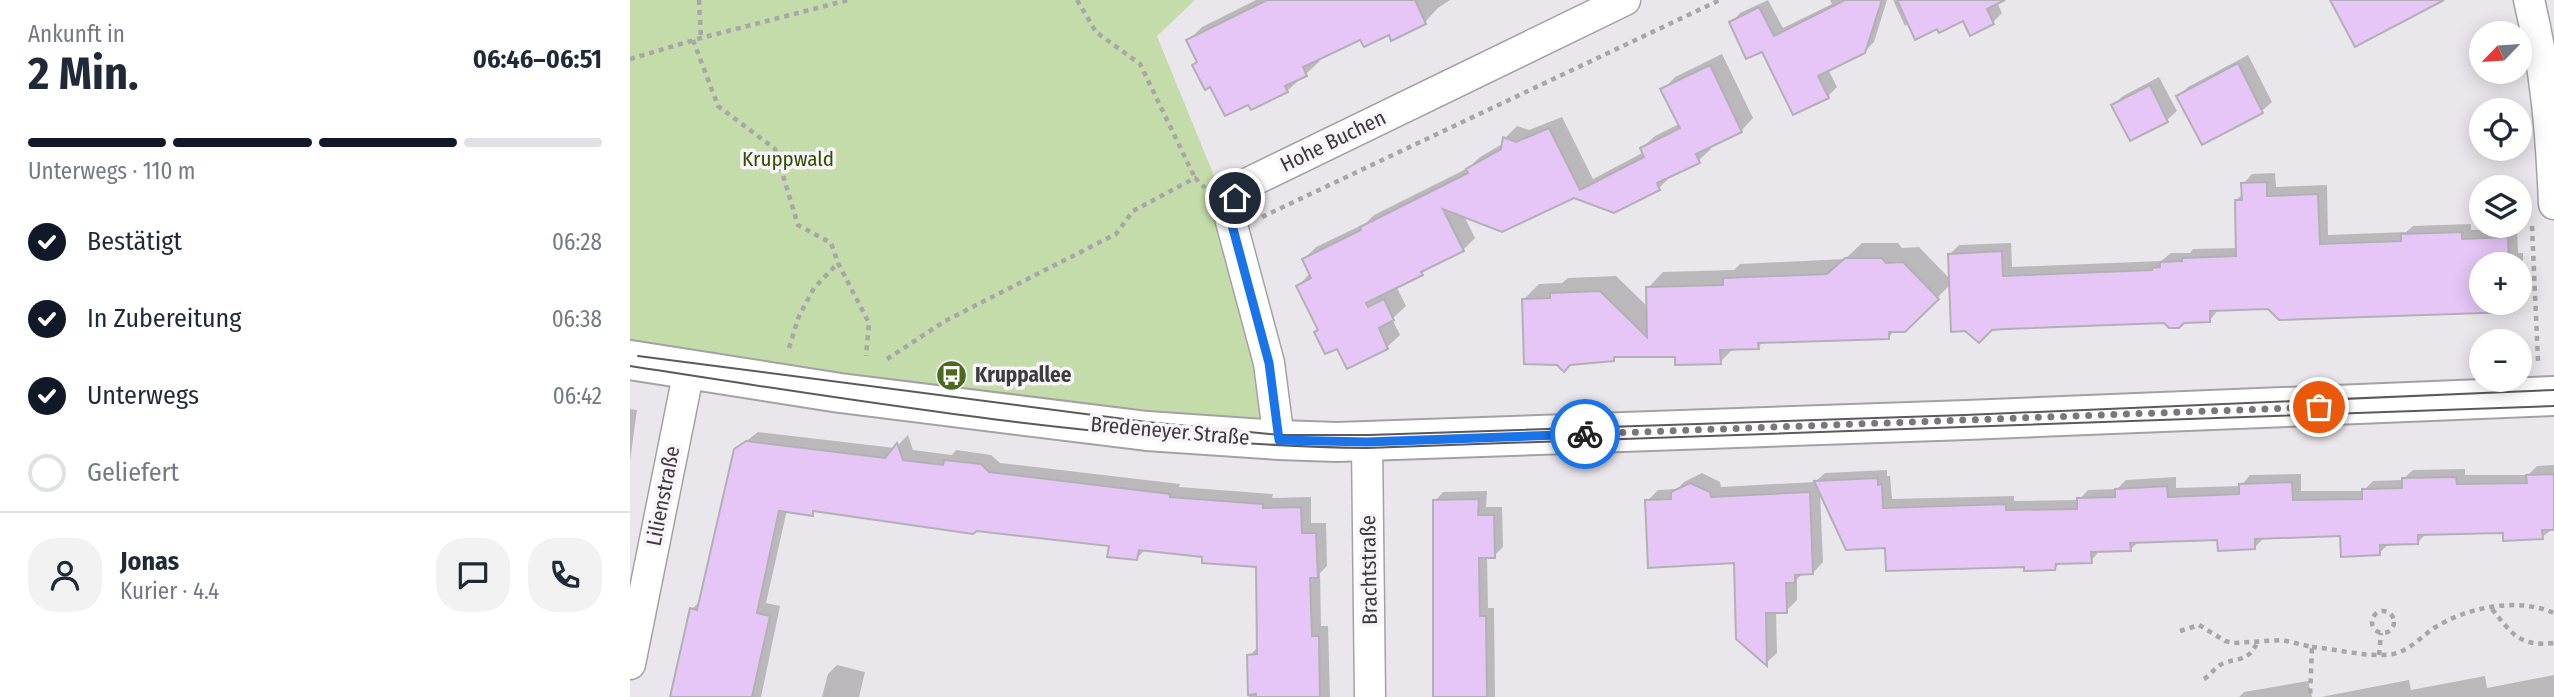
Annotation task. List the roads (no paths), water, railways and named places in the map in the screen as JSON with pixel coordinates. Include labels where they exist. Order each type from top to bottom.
[{"type":"street","name":"Hohe Buchen","points":[[1279,440],[1269,363],[1239,217],[1242,186],[1625,0]]},
{"type":"street","points":[[2529,0],[2549,105],[2554,204]]},
{"type":"street","name":"Bredeneyer Straße","points":[[630,360],[840,393],[1147,431],[1279,440],[1367,442],[2554,396]]},
{"type":"street","name":"Lilienstraße","points":[[630,664],[689,370]]},
{"type":"street","name":"Brachtstraße","points":[[1367,442],[1370,697]]},
{"type":"tram line","points":[[638,356],[1147,422],[1279,435],[1369,435],[1965,415],[2554,390]]},
{"type":"tram line","points":[[630,366],[997,420],[1182,439],[1367,448],[2554,406]]},
{"type":"place","name":"Kruppallee","points":[[952,375]]},
{"type":"park label","name":"Kruppwald","points":[[788,159]]}]
